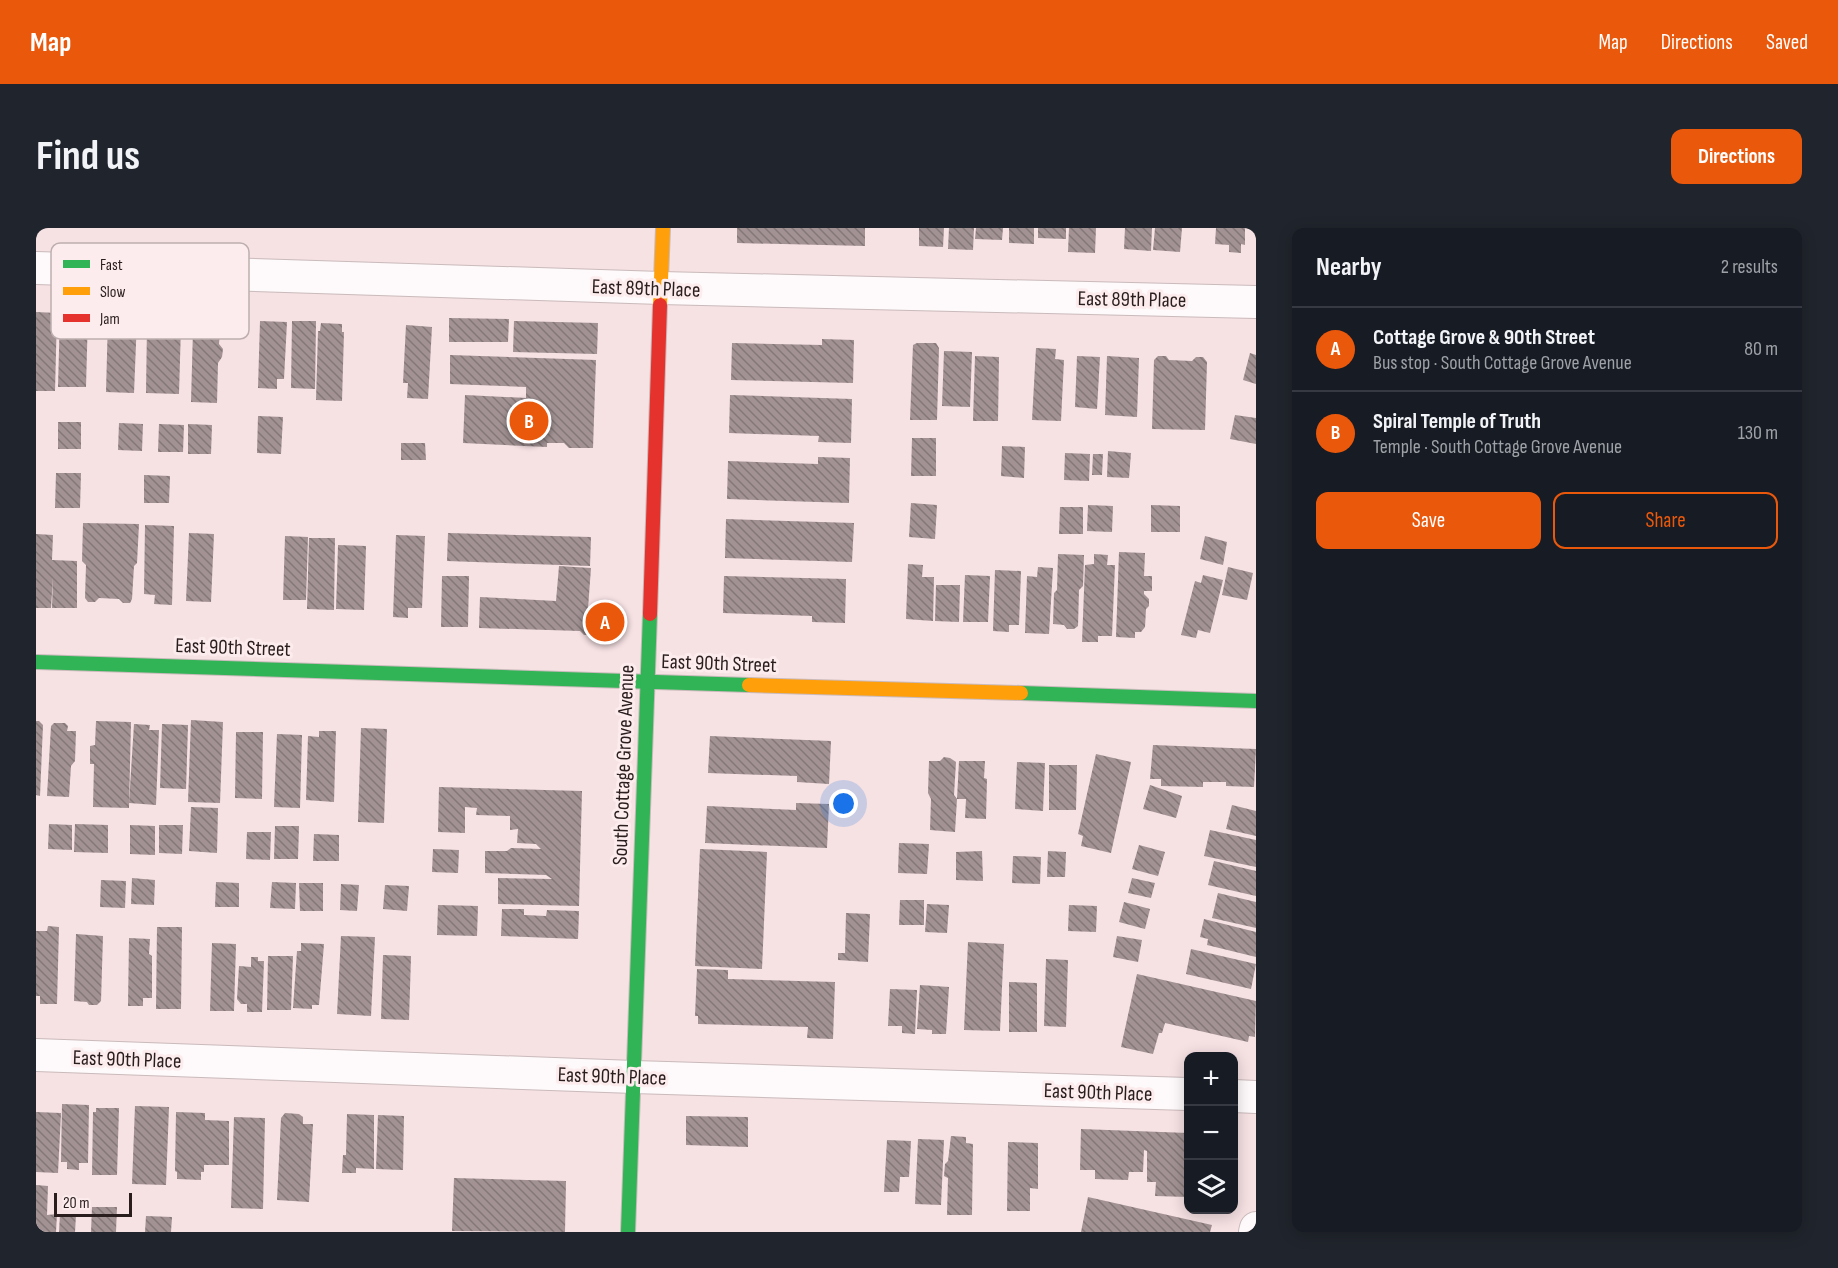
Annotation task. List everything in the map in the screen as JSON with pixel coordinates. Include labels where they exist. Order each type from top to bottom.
[{"type":"street","name":"South Cottage Grove Avenue","points":[[628,1232],[663,228]]},
{"type":"street","name":"East 89th Place","points":[[36,268],[51,268]]},
{"type":"street","name":"East 89th Place","points":[[249,275],[661,288],[1256,302]]},
{"type":"street","name":"East 90th Street","points":[[36,662],[1256,701]]},
{"type":"street","name":"East 90th Place","points":[[36,1055],[1184,1094]]},
{"type":"street","points":[[1238,1096],[1256,1097]]},
{"type":"building","points":[[737,228],[865,228],[865,246],[737,243]]},
{"type":"building","points":[[919,228],[944,228],[943,247],[919,246]]},
{"type":"building","points":[[949,228],[974,228],[973,250],[948,249]]},
{"type":"building","points":[[976,228],[1003,228],[1002,240],[975,239]]},
{"type":"building","points":[[1009,228],[1034,228],[1034,244],[1009,243]]},
{"type":"building","points":[[1038,228],[1066,228],[1066,239],[1038,238]]},
{"type":"building","points":[[1069,228],[1096,228],[1095,253],[1068,252]]},
{"type":"building","points":[[1125,228],[1152,228],[1151,251],[1124,249]]},
{"type":"building","points":[[1155,228],[1182,228],[1180,252],[1153,250]]},
{"type":"building","points":[[1216,228],[1245,228],[1245,245],[1241,244],[1241,253],[1229,252],[1229,245],[1215,244]]},
{"type":"building","points":[[36,312],[51,313],[51,339],[56,339],[55,391],[36,391]]},
{"type":"building","points":[[449,318],[509,319],[508,342],[449,342]]},
{"type":"building","points":[[260,321],[287,322],[284,379],[277,379],[277,389],[258,388]]},
{"type":"building","points":[[292,321],[316,321],[315,389],[291,388]]},
{"type":"building","points":[[514,321],[598,323],[597,354],[513,352]]},
{"type":"building","points":[[321,323],[342,324],[342,332],[344,332],[342,401],[316,400],[318,331],[320,331]]},
{"type":"building","points":[[406,325],[432,327],[428,399],[407,398],[408,383],[403,383]]},
{"type":"building","points":[[59,339],[87,339],[86,387],[58,387]]},
{"type":"building","points":[[107,339],[136,339],[134,393],[106,392]]},
{"type":"building","points":[[147,339],[181,339],[179,394],[146,393]]},
{"type":"building","points":[[193,339],[219,339],[219,344],[223,349],[218,363],[217,403],[191,402]]},
{"type":"building","points":[[822,339],[854,340],[853,383],[731,380],[732,343],[822,345]]},
{"type":"building","points":[[936,343],[939,348],[937,420],[910,420],[913,345]]},
{"type":"building","points":[[1036,348],[1056,349],[1055,359],[1064,360],[1061,421],[1032,420]]},
{"type":"building","points":[[944,351],[972,352],[970,407],[942,406]]},
{"type":"building","points":[[1250,353],[1256,355],[1256,384],[1243,380]]},
{"type":"building","points":[[450,355],[596,360],[593,448],[569,448],[564,443],[547,443],[547,447],[463,443],[465,395],[526,398],[526,387],[450,384]]},
{"type":"building","points":[[975,356],[999,357],[998,421],[973,421]]},
{"type":"building","points":[[1077,356],[1100,357],[1097,409],[1075,407]]},
{"type":"building","points":[[1107,356],[1139,358],[1137,417],[1105,415]]},
{"type":"building","points":[[1158,356],[1166,356],[1169,360],[1192,361],[1196,357],[1203,357],[1207,362],[1205,430],[1152,429],[1154,360]]},
{"type":"building","points":[[730,395],[852,399],[851,443],[818,442],[819,436],[729,433]]},
{"type":"building","points":[[1235,415],[1256,418],[1256,444],[1230,439]]},
{"type":"building","points":[[258,416],[283,417],[281,454],[257,453]]},
{"type":"building","points":[[58,422],[81,422],[81,449],[58,449]]},
{"type":"building","points":[[119,423],[143,424],[142,451],[118,450]]},
{"type":"building","points":[[159,424],[184,425],[183,452],[158,452]]},
{"type":"building","points":[[188,424],[212,425],[211,454],[188,454]]},
{"type":"building","points":[[912,438],[936,438],[936,476],[911,476]]},
{"type":"building","points":[[401,443],[425,443],[426,460],[401,460]]},
{"type":"building","points":[[1002,446],[1025,447],[1024,478],[1001,476]]},
{"type":"building","points":[[1108,451],[1131,453],[1129,478],[1107,477]]},
{"type":"building","points":[[1065,453],[1090,454],[1089,481],[1064,480]]},
{"type":"building","points":[[1093,454],[1103,454],[1102,475],[1092,475]]},
{"type":"building","points":[[818,457],[850,458],[849,503],[727,499],[728,461],[818,464]]},
{"type":"building","points":[[56,473],[81,473],[80,508],[55,508]]},
{"type":"building","points":[[144,475],[170,476],[169,503],[144,503]]},
{"type":"building","points":[[911,503],[937,505],[935,539],[909,537]]},
{"type":"building","points":[[1088,505],[1113,506],[1112,532],[1087,531]]},
{"type":"building","points":[[1151,505],[1180,506],[1180,532],[1151,532]]},
{"type":"building","points":[[1060,507],[1083,507],[1083,534],[1059,534]]},
{"type":"building","points":[[726,519],[854,523],[852,562],[725,558]]},
{"type":"building","points":[[83,523],[139,524],[137,563],[134,566],[130,603],[123,603],[119,599],[99,598],[95,602],[88,602],[85,598],[86,565],[82,561]]},
{"type":"building","points":[[145,525],[174,526],[172,605],[154,604],[155,595],[144,594]]},
{"type":"building","points":[[189,533],[214,534],[211,602],[186,601]]},
{"type":"building","points":[[448,533],[591,537],[590,566],[447,561]]},
{"type":"building","points":[[36,534],[53,535],[52,560],[77,561],[77,608],[52,608],[53,577],[51,608],[36,608]]},
{"type":"building","points":[[396,535],[425,536],[422,608],[408,608],[408,618],[393,617]]},
{"type":"building","points":[[285,536],[308,537],[306,600],[283,600]]},
{"type":"building","points":[[1205,536],[1227,542],[1223,565],[1200,559]]},
{"type":"building","points":[[309,538],[335,538],[334,610],[307,609]]},
{"type":"building","points":[[338,545],[366,546],[364,610],[336,609]]},
{"type":"building","points":[[1119,552],[1145,553],[1144,576],[1152,576],[1152,591],[1144,591],[1149,599],[1145,627],[1141,632],[1135,632],[1135,638],[1116,637]]},
{"type":"building","points":[[1058,554],[1084,555],[1083,586],[1079,590],[1078,626],[1074,629],[1053,624]]},
{"type":"building","points":[[1094,554],[1108,555],[1107,565],[1115,565],[1112,636],[1098,636],[1098,642],[1082,642],[1085,565],[1094,564]]},
{"type":"building","points":[[908,564],[923,565],[922,577],[934,577],[933,621],[906,619]]},
{"type":"building","points":[[559,566],[591,568],[587,622],[591,631],[588,635],[580,631],[479,628],[480,597],[556,601]]},
{"type":"building","points":[[1038,567],[1053,568],[1049,634],[1025,633],[1027,576],[1037,577]]},
{"type":"building","points":[[1228,567],[1253,573],[1247,600],[1222,595]]},
{"type":"building","points":[[995,570],[1021,571],[1019,625],[1009,625],[1009,632],[993,631]]},
{"type":"building","points":[[965,575],[990,576],[988,622],[963,622]]},
{"type":"building","points":[[1203,575],[1223,580],[1210,633],[1198,630],[1196,638],[1181,635],[1195,581],[1201,583]]},
{"type":"building","points":[[442,576],[469,576],[468,627],[441,627]]},
{"type":"building","points":[[724,576],[846,579],[845,623],[812,622],[812,616],[723,613]]},
{"type":"building","points":[[936,585],[960,585],[959,622],[935,621]]},
{"type":"building","points":[[191,720],[223,722],[220,803],[188,802]]},
{"type":"building","points":[[36,721],[43,725],[40,796],[36,795]]},
{"type":"building","points":[[96,721],[131,722],[129,808],[93,807],[94,764],[90,764],[90,746],[95,745]]},
{"type":"building","points":[[54,723],[65,723],[68,726],[67,731],[76,731],[75,761],[71,766],[69,797],[47,796],[51,726]]},
{"type":"building","points":[[134,724],[150,725],[149,730],[159,730],[156,805],[129,803]]},
{"type":"building","points":[[162,724],[188,725],[186,789],[160,788]]},
{"type":"building","points":[[361,728],[387,729],[384,823],[358,822]]},
{"type":"building","points":[[319,731],[336,731],[334,802],[306,800],[308,736],[319,737]]},
{"type":"building","points":[[236,732],[263,732],[262,799],[235,798]]},
{"type":"building","points":[[277,734],[302,735],[300,808],[274,807]]},
{"type":"building","points":[[710,736],[831,741],[829,784],[797,782],[797,776],[708,773]]},
{"type":"building","points":[[1153,745],[1256,749],[1254,787],[1226,786],[1226,782],[1203,782],[1203,787],[1161,786],[1161,779],[1150,779]]},
{"type":"building","points":[[1096,754],[1131,762],[1111,853],[1081,846],[1083,836],[1078,834]]},
{"type":"building","points":[[944,757],[956,762],[955,832],[930,830],[929,761],[940,761]]},
{"type":"building","points":[[959,761],[985,761],[986,819],[965,818],[966,799],[957,799]]},
{"type":"building","points":[[1017,762],[1045,763],[1043,811],[1015,809]]},
{"type":"building","points":[[1049,765],[1077,765],[1076,810],[1049,810]]},
{"type":"building","points":[[1150,785],[1182,796],[1176,818],[1143,809]]},
{"type":"building","points":[[439,787],[582,791],[579,906],[498,904],[498,878],[552,879],[546,875],[485,873],[485,851],[507,851],[511,848],[541,849],[536,844],[517,843],[518,829],[510,830],[510,816],[476,815],[477,808],[465,807],[465,833],[438,832]]},
{"type":"building","points":[[796,803],[829,804],[827,848],[705,843],[707,806],[796,810]]},
{"type":"building","points":[[1232,805],[1256,811],[1256,836],[1226,829]]},
{"type":"building","points":[[191,807],[218,808],[217,853],[189,851]]},
{"type":"building","points":[[49,824],[72,825],[72,850],[48,849]]},
{"type":"building","points":[[75,824],[108,825],[108,853],[74,852]]},
{"type":"building","points":[[130,825],[155,826],[155,855],[130,854]]},
{"type":"building","points":[[159,825],[183,825],[182,854],[159,853]]},
{"type":"building","points":[[275,826],[299,826],[298,859],[274,859]]},
{"type":"building","points":[[1210,830],[1256,840],[1256,867],[1204,856]]},
{"type":"building","points":[[247,832],[271,832],[270,860],[246,859]]},
{"type":"building","points":[[314,834],[339,835],[339,861],[313,861]]},
{"type":"building","points":[[899,843],[929,844],[927,874],[898,873]]},
{"type":"building","points":[[1139,845],[1165,852],[1158,876],[1132,869]]},
{"type":"building","points":[[433,849],[459,850],[458,873],[432,872]]},
{"type":"building","points":[[700,849],[767,852],[762,969],[695,966]]},
{"type":"building","points":[[982,851],[983,881],[956,880],[956,852]]},
{"type":"building","points":[[1048,851],[1066,852],[1065,877],[1047,877]]},
{"type":"building","points":[[1013,856],[1041,857],[1040,884],[1012,883]]},
{"type":"building","points":[[1214,861],[1256,871],[1256,896],[1208,885]]},
{"type":"building","points":[[132,878],[155,880],[154,905],[131,904]]},
{"type":"building","points":[[1132,878],[1155,883],[1151,898],[1128,893]]},
{"type":"building","points":[[101,880],[126,881],[125,908],[100,907]]},
{"type":"building","points":[[216,882],[239,883],[239,907],[215,907]]},
{"type":"building","points":[[272,882],[296,883],[295,909],[270,908]]},
{"type":"building","points":[[299,883],[323,883],[323,911],[300,911]]},
{"type":"building","points":[[341,884],[359,885],[357,911],[340,910]]},
{"type":"building","points":[[385,885],[409,886],[407,911],[383,909]]},
{"type":"building","points":[[1218,893],[1256,902],[1256,928],[1212,918]]},
{"type":"building","points":[[900,900],[924,900],[924,925],[899,925]]},
{"type":"building","points":[[1124,902],[1150,909],[1145,929],[1119,922]]},
{"type":"building","points":[[927,904],[949,905],[947,933],[925,932]]},
{"type":"building","points":[[438,905],[478,906],[477,936],[437,935]]},
{"type":"building","points":[[1069,905],[1097,906],[1096,932],[1068,931]]},
{"type":"building","points":[[502,909],[524,909],[524,915],[546,916],[547,910],[579,911],[578,939],[501,936]]},
{"type":"building","points":[[846,913],[870,914],[868,962],[838,960],[838,953],[845,953]]},
{"type":"building","points":[[1204,919],[1256,932],[1256,957],[1207,945],[1208,939],[1200,937]]},
{"type":"building","points":[[48,926],[59,927],[57,1004],[40,1004],[40,996],[36,996],[36,931],[47,931]]},
{"type":"building","points":[[157,927],[182,927],[181,1009],[156,1009]]},
{"type":"building","points":[[76,934],[103,936],[101,1001],[97,1005],[74,1001]]},
{"type":"building","points":[[341,936],[375,937],[371,1016],[337,1014]]},
{"type":"building","points":[[1117,936],[1142,940],[1138,962],[1113,957]]},
{"type":"building","points":[[129,938],[150,939],[152,998],[143,998],[143,1006],[128,1006]]},
{"type":"building","points":[[968,942],[1004,944],[1000,1031],[964,1030]]},
{"type":"building","points":[[212,943],[236,944],[234,1011],[210,1011]]},
{"type":"building","points":[[301,943],[324,944],[319,1005],[312,1005],[312,1009],[293,1008],[297,951],[301,951]]},
{"type":"building","points":[[1191,949],[1256,964],[1251,989],[1186,974]]},
{"type":"building","points":[[383,955],[411,956],[409,1020],[381,1019]]},
{"type":"building","points":[[268,956],[293,956],[291,1010],[267,1010]]},
{"type":"building","points":[[251,957],[258,957],[258,961],[264,961],[262,1012],[247,1012],[247,1004],[241,1004],[237,999],[239,966],[251,967]]},
{"type":"building","points":[[1046,959],[1068,960],[1066,1027],[1044,1026]]},
{"type":"building","points":[[697,969],[728,970],[728,979],[835,982],[833,1039],[807,1038],[808,1027],[698,1024],[698,1016],[695,1016]]},
{"type":"building","points":[[1137,974],[1256,1001],[1255,1037],[1249,1036],[1248,1042],[1165,1023],[1162,1033],[1159,1033],[1153,1054],[1121,1047]]},
{"type":"building","points":[[1009,982],[1037,983],[1037,1032],[1009,1032]]},
{"type":"building","points":[[920,985],[949,987],[946,1034],[932,1034],[932,1030],[917,1029]]},
{"type":"building","points":[[890,989],[917,990],[915,1034],[902,1033],[902,1026],[888,1026]]},
{"type":"building","points":[[62,1104],[89,1105],[88,1163],[79,1163],[79,1170],[67,1169],[67,1162],[61,1162]]},
{"type":"building","points":[[135,1106],[169,1107],[166,1185],[132,1184]]},
{"type":"building","points":[[96,1108],[119,1108],[117,1175],[92,1175],[93,1112],[96,1112]]},
{"type":"building","points":[[36,1112],[61,1113],[58,1173],[36,1172]]},
{"type":"building","points":[[176,1112],[205,1113],[205,1120],[229,1121],[229,1165],[204,1165],[201,1180],[177,1179],[175,1171]]},
{"type":"building","points":[[285,1113],[299,1114],[303,1117],[303,1124],[313,1124],[309,1202],[277,1200],[281,1118]]},
{"type":"building","points":[[347,1114],[374,1115],[374,1169],[356,1168],[356,1173],[342,1173],[343,1155],[346,1155]]},
{"type":"building","points":[[378,1115],[404,1116],[403,1170],[376,1169]]},
{"type":"building","points":[[686,1116],[748,1117],[748,1147],[686,1145]]},
{"type":"building","points":[[234,1117],[265,1118],[263,1209],[231,1208]]},
{"type":"building","points":[[1081,1129],[1184,1133],[1184,1197],[1155,1196],[1156,1182],[1147,1182],[1147,1151],[1144,1150],[1143,1172],[1129,1172],[1128,1180],[1095,1179],[1095,1170],[1080,1170]]},
{"type":"building","points":[[951,1136],[966,1137],[966,1143],[973,1144],[972,1215],[947,1215],[948,1178],[944,1176]]},
{"type":"building","points":[[918,1139],[944,1140],[941,1205],[915,1204]]},
{"type":"building","points":[[887,1140],[911,1141],[909,1177],[900,1177],[899,1192],[884,1192]]},
{"type":"building","points":[[1008,1142],[1038,1143],[1038,1189],[1030,1188],[1030,1211],[1007,1211]]},
{"type":"building","points":[[454,1178],[566,1181],[565,1232],[452,1231]]},
{"type":"building","points":[[36,1185],[48,1186],[47,1215],[57,1214],[56,1232],[36,1232]]},
{"type":"building","points":[[1088,1197],[1212,1225],[1210,1232],[1081,1232]]},
{"type":"building","points":[[92,1207],[117,1207],[116,1232],[91,1232]]},
{"type":"building","points":[[60,1214],[76,1215],[75,1232],[59,1232]]},
{"type":"building","points":[[146,1216],[172,1217],[171,1232],[145,1232]]},
{"type":"traffic: fast","points":[[628,1232],[650,614]]},
{"type":"traffic: fast","points":[[36,662],[749,685]]},
{"type":"traffic: fast","points":[[1021,693],[1256,701]]},
{"type":"traffic: slow","points":[[660,305],[663,228]]},
{"type":"traffic: slow","points":[[749,685],[1021,693]]},
{"type":"traffic: jam","points":[[650,614],[660,305]]},
{"type":"place","name":"Spiral Temple of Truth","points":[[529,421]]},
{"type":"place","name":"Cottage Grove & 90th Street","points":[[605,622]]}]
